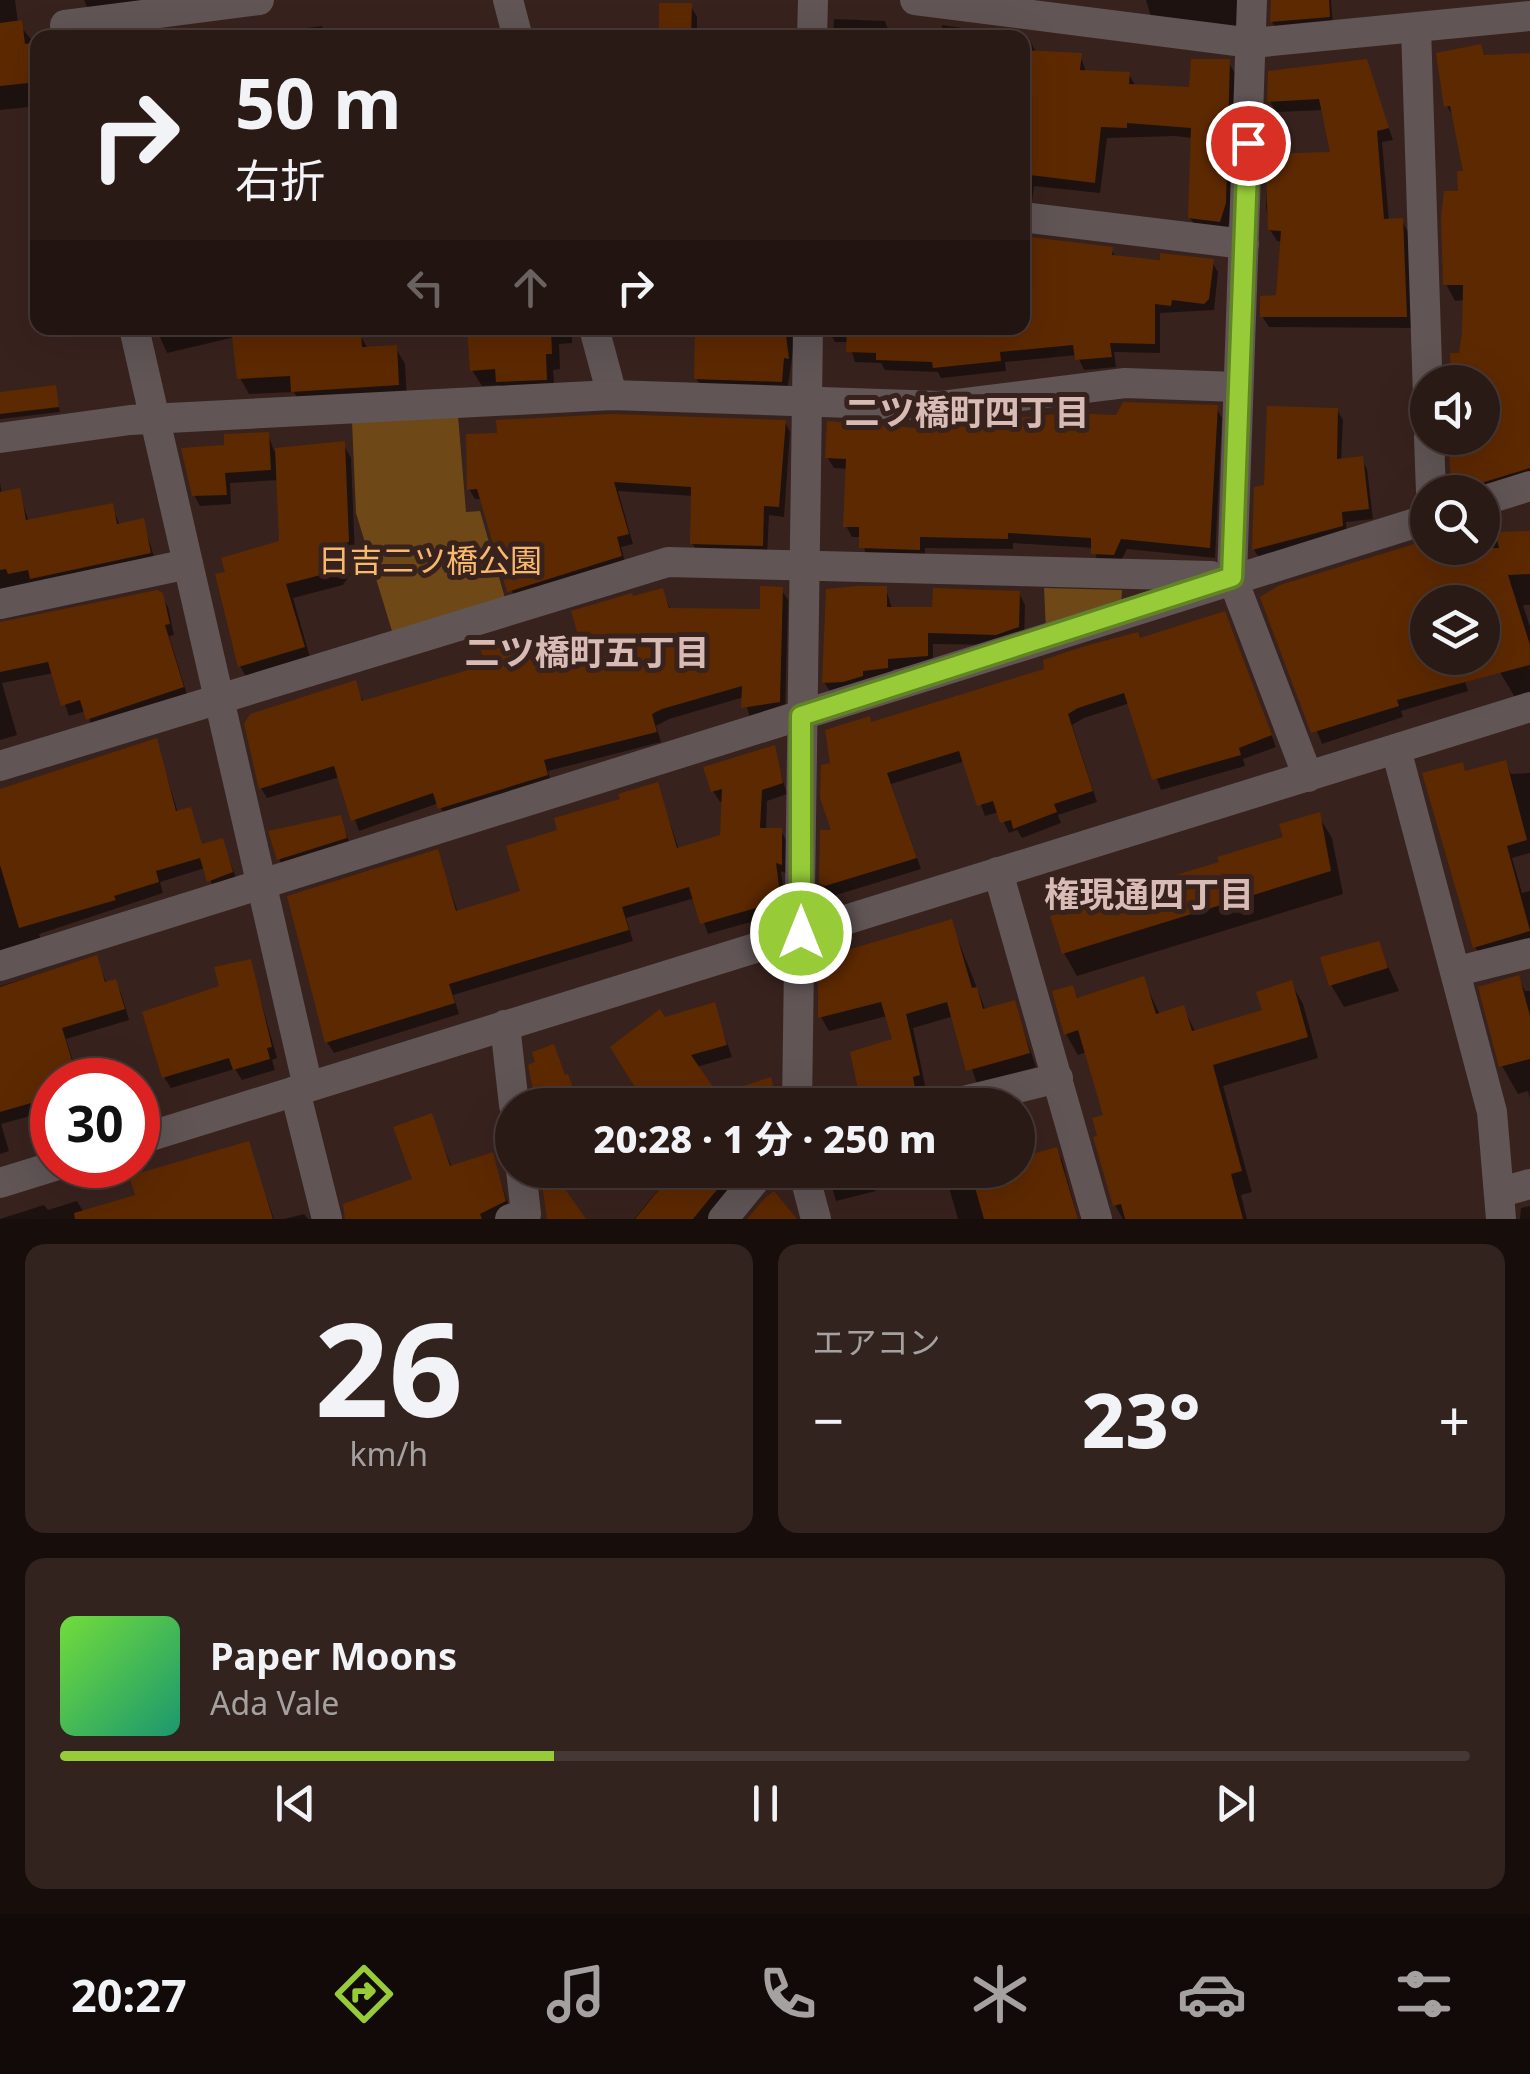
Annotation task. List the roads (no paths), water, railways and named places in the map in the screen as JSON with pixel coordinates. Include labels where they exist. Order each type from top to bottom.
[{"type":"street","points":[[65,21],[259,0]]},
{"type":"street","points":[[508,0],[516,30]]},
{"type":"street","points":[[812,30],[813,0]]},
{"type":"street","points":[[916,0],[1252,43],[1530,16]]},
{"type":"street","points":[[1252,0],[1232,577],[1308,777]]},
{"type":"street","points":[[1416,28],[1427,365]]},
{"type":"street","points":[[1030,218],[1244,244]]},
{"type":"street","points":[[136,335],[262,886],[326,1219]]},
{"type":"street","points":[[596,335],[612,395]]},
{"type":"street","points":[[797,1088],[808,335]]},
{"type":"street","points":[[0,438],[156,419],[612,395],[941,406],[1125,384],[1237,387]]},
{"type":"street","points":[[1500,495],[1530,486]]},
{"type":"street","points":[[0,966],[1410,524]]},
{"type":"street","points":[[0,766],[218,696],[668,562],[1232,577]]},
{"type":"street","points":[[0,604],[188,564]]},
{"type":"street","points":[[160,1133],[1530,707]]},
{"type":"street","points":[[1396,749],[1458,971],[1511,1198]]},
{"type":"street","points":[[998,872],[1098,1219]]},
{"type":"street","points":[[1458,971],[1530,953]]},
{"type":"street","points":[[505,1025],[512,1088]]},
{"type":"street","points":[[1017,1088],[1058,1078]]},
{"type":"street","points":[[0,1183],[30,1174]]},
{"type":"street","points":[[510,1219],[526,1214],[523,1188]]},
{"type":"street","points":[[723,1219],[748,1188]]},
{"type":"street","points":[[808,1188],[816,1219]]},
{"type":"district","name":"二ツ橋町四丁目","points":[[967,411]]},
{"type":"district","name":"二ツ橋町五丁目","points":[[587,651]]},
{"type":"district","name":"権現通四丁目","points":[[1149,893]]},
{"type":"park label","name":"日吉二ツ橋公園","points":[[430,559]]}]
